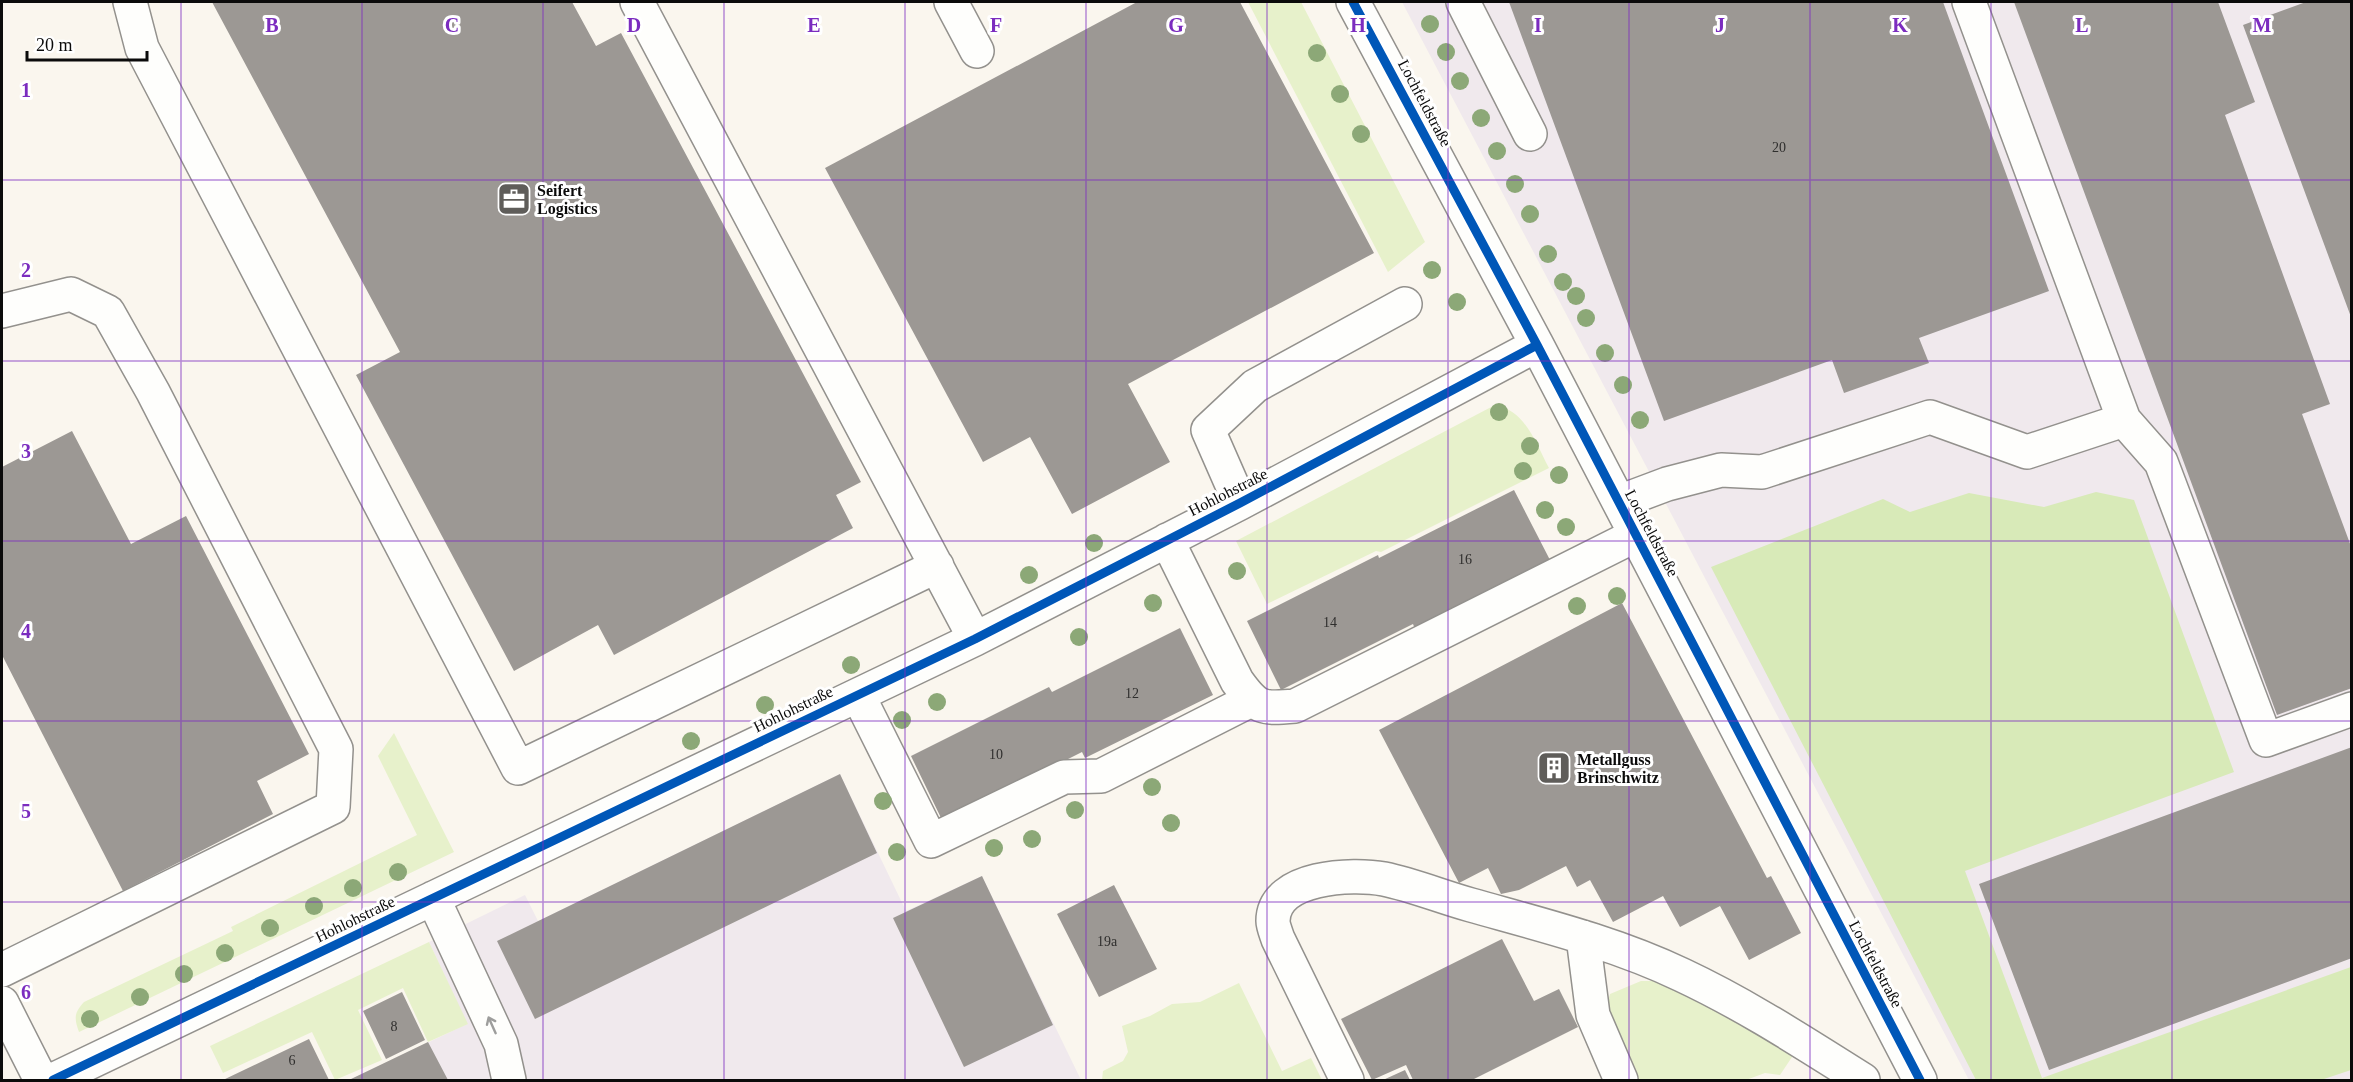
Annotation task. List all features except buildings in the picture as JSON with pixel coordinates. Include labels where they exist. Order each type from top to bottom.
[{"type":"street","points":[[130,2],[142,48],[518,768],[937,566]]},
{"type":"street","points":[[637,2],[975,639]]},
{"type":"street","points":[[951,2],[977,51]]},
{"type":"street","name":"Lochfeldstraße","points":[[1353,2],[1537,345],[1920,1080]]},
{"type":"street","points":[[1463,2],[1530,134]]},
{"type":"street","points":[[1969,2],[2124,420],[2161,462],[2266,740],[2352,709]]},
{"type":"street","points":[[2,311],[70,294],[108,312],[153,392],[336,749],[333,807],[2,970]]},
{"type":"street","points":[[1240,503],[1208,430],[1255,386],[1405,304]]},
{"type":"street","name":"Hohlohstraße","points":[[55,1079],[975,639],[1240,503],[1537,345]]},
{"type":"street","points":[[1619,502],[1667,484],[1721,470],[1762,472],[1930,417],[2027,452],[2124,420]]},
{"type":"street","points":[[1167,540],[1237,681],[1251,700],[1269,709],[1295,706],[1636,535]]},
{"type":"street","name":"Hohlohstraße","points":[[858,694],[930,841],[1064,777],[1101,776],[1251,700]]},
{"type":"street","points":[[1347,1080],[1278,939],[1273,921],[1276,905],[1287,893],[1306,882],[1332,878],[1383,879],[1583,937],[1682,975],[1766,1019],[1863,1080]]},
{"type":"street","points":[[433,898],[501,1044],[509,1080]]},
{"type":"street","points":[[1583,937],[1593,1015],[1621,1080]]},
{"type":"street","points":[[2,1003],[55,1079]]},
{"type":"shaded area","points":[[1402,2],[2351,2],[2351,1080],[1969,1080]]},
{"type":"shaded area","points":[[840,774],[906,911],[982,876],[1081,1080],[349,1080],[467,1024],[429,942],[525,895],[538,921]]},
{"type":"green space","points":[[1248,2],[1301,2],[1425,242],[1388,272]]},
{"type":"green space","points":[[1495,405],[1506,408],[1522,421],[1534,438],[1549,468],[1381,552],[1376,551],[1267,604],[1236,541]]},
{"type":"green space","points":[[2096,492],[2134,500],[2234,772],[1965,871],[2042,1078],[2351,967],[2351,1070],[2321,1080],[1976,1080],[1711,567],[1883,499],[1910,512],[1969,493],[2044,507]]},
{"type":"green space","points":[[394,733],[454,852],[79,1032],[76,1016],[84,1002],[233,931],[231,927],[417,835],[378,756]]},
{"type":"green space","points":[[429,942],[468,1024],[428,1042],[403,988],[358,1010],[382,1060],[335,1080],[312,1032],[223,1073],[210,1046]]},
{"type":"green space","points":[[1641,981],[1671,981],[1796,1051],[1780,1075],[1765,1073],[1746,1080],[1635,1080],[1605,1011],[1610,994]]},
{"type":"green space","points":[[1239,983],[1282,1071],[1311,1058],[1322,1080],[1102,1080],[1103,1071],[1123,1061],[1128,1052],[1122,1026],[1150,1016],[1172,1004],[1200,1002]]},
{"type":"cycle path","points":[[1353,2],[1537,345],[1920,1080]]},
{"type":"cycle path","points":[[53,1080],[975,639],[1240,503],[1537,345]]},
{"type":"place","name":"Seifert Logistics","points":[[514,199]]},
{"type":"place","name":"Metallguss Brinschwitz","points":[[1554,768]]}]
